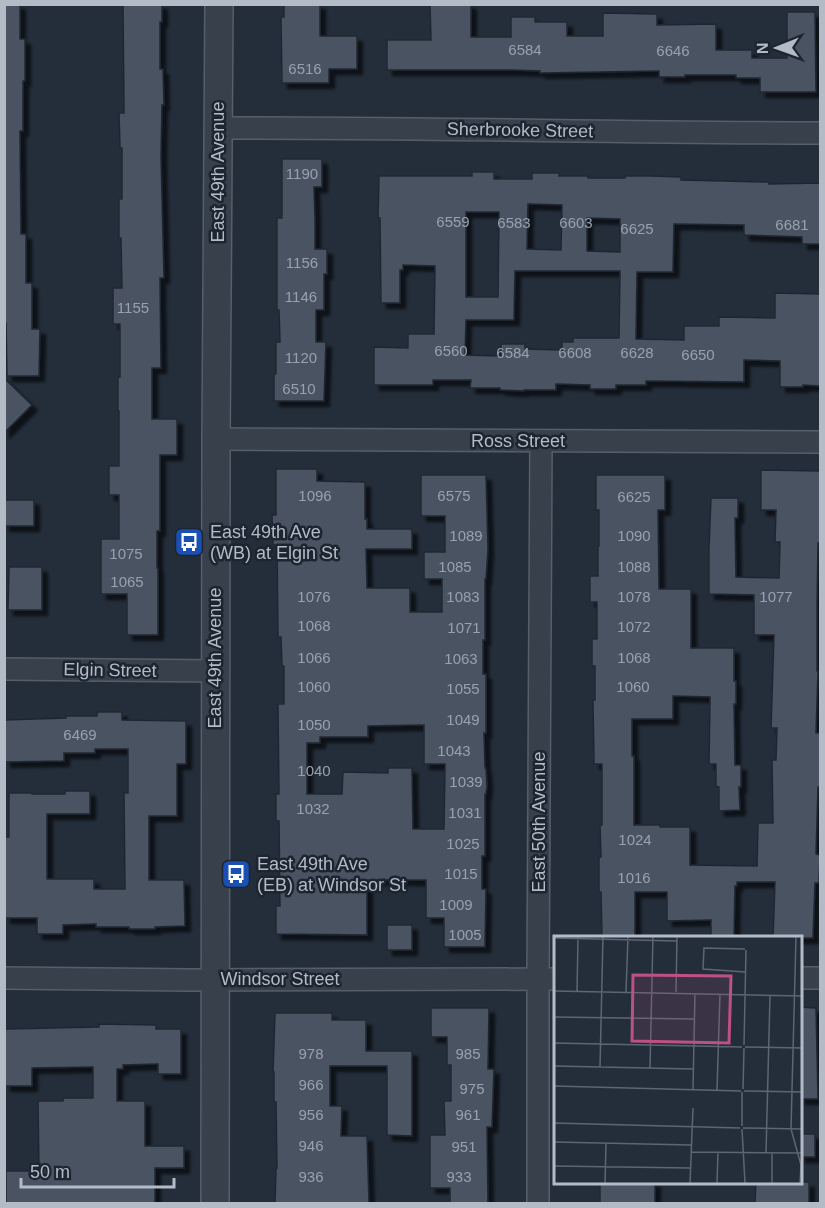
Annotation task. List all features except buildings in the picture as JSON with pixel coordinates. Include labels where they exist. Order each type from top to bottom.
[{"type":"street","name":"East 49th Avenue","points":[[215,1203],[219,4]]},
{"type":"street","name":"Sherbrooke Street","points":[[219,128],[820,133]]},
{"type":"street","name":"Ross Street","points":[[216,439],[820,442]]},
{"type":"street","name":"East 50th Avenue","points":[[538,1203],[546,979],[541,441]]},
{"type":"street","name":"Elgin Street","points":[[4,669],[216,671]]},
{"type":"street","name":"Windsor Street","points":[[4,978],[546,979]]},
{"type":"street","points":[[801,978],[820,978]]},
{"type":"place","name":"East 49th Ave (WB) at Elgin St","points":[[189,542]]},
{"type":"place","name":"East 49th Ave (EB) at Windsor St","points":[[236,874]]}]
